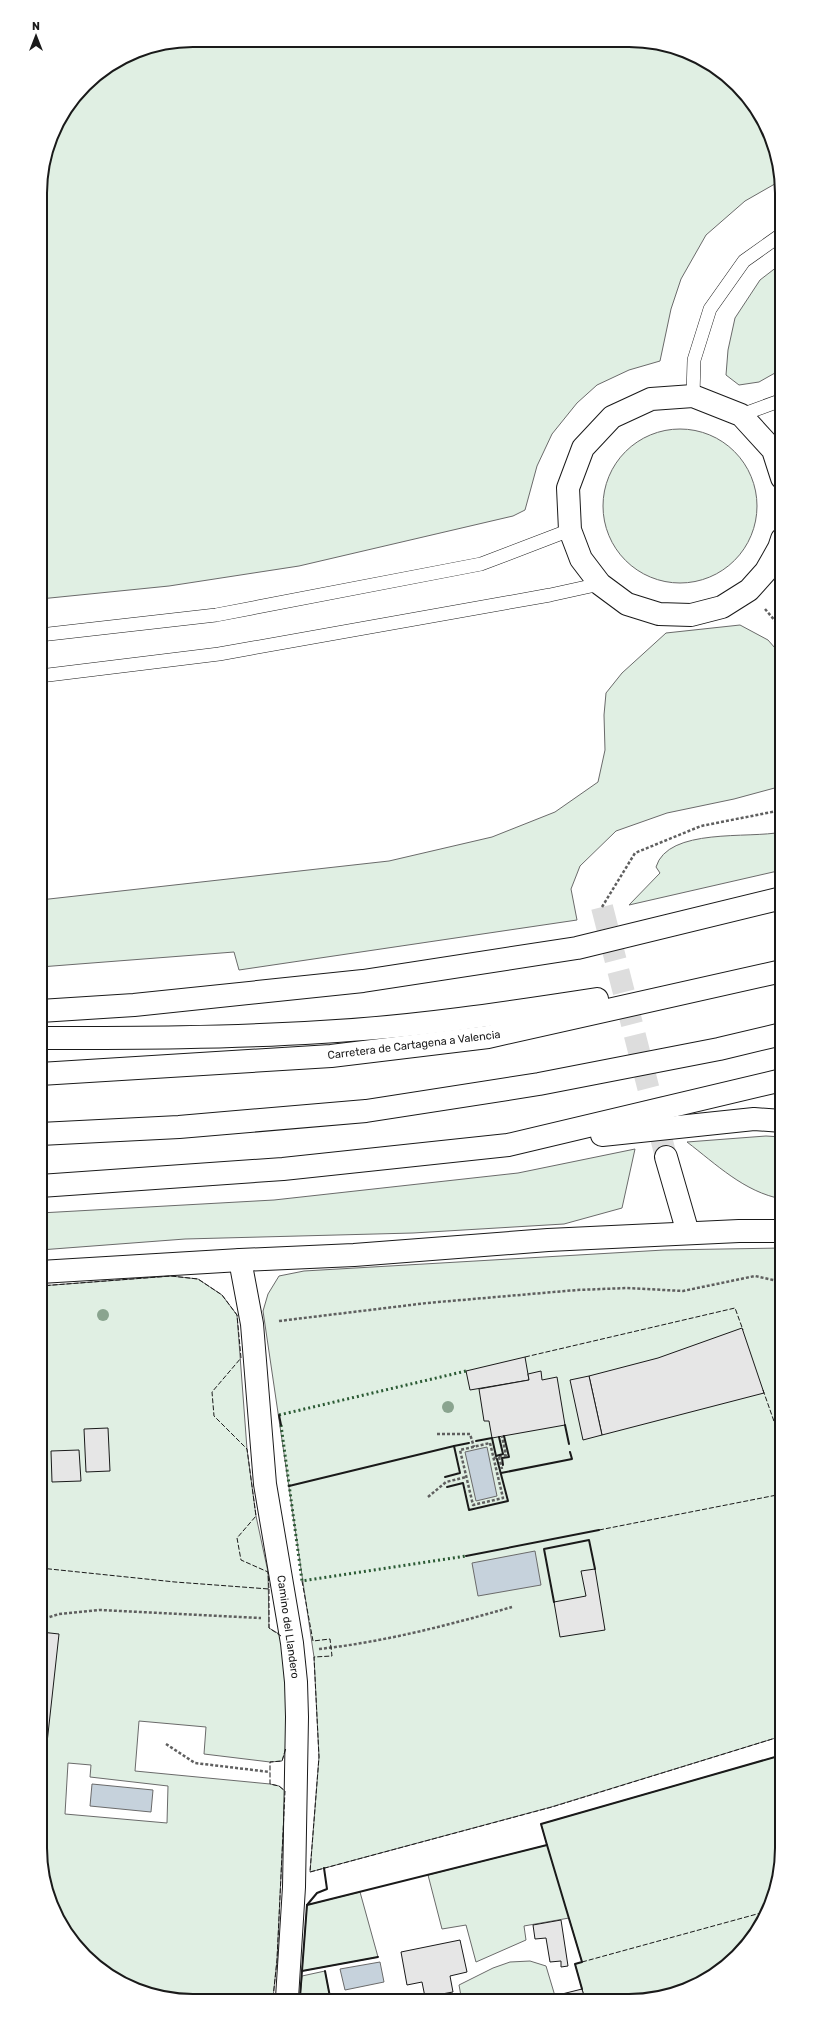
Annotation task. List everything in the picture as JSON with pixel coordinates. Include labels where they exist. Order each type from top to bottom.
[{"type":"main road","points":[[775,454],[774,450],[741,415],[693,396],[650,399],[612,417],[583,448],[568,488],[570,530],[581,559],[600,584],[627,604],[659,614],[691,615],[722,606],[749,590],[766,571],[775,555]]},
{"type":"main road","points":[[47,1011],[134,1005],[363,981],[577,948],[775,900]]},
{"type":"main road","points":[[47,1038],[198,1037],[322,1032],[486,1016],[775,973]]},
{"type":"main road","name":"Carretera de Cartagena a Valencia","points":[[47,1074],[332,1056],[488,1037],[775,973]]},
{"type":"main road","points":[[47,1134],[179,1128],[366,1110],[539,1084],[719,1049],[775,1036]]},
{"type":"main road","points":[[508,1145],[775,1082]]},
{"type":"main road","points":[[47,1186],[283,1169],[754,1118],[775,1120]]},
{"type":"main road","points":[[666,1157],[688,1233]]},
{"type":"main road","points":[[47,1272],[354,1255],[548,1240],[688,1233],[775,1232]]},
{"type":"main road","name":"Camino del Llandero","points":[[240,1260],[252,1324],[265,1484],[293,1652],[297,1703],[294,1887],[287,1994]]},
{"type":"lane","points":[[693,396],[694,360],[710,309],[744,260],[775,239]]},
{"type":"lane","points":[[741,415],[775,403]]},
{"type":"lane","points":[[47,634],[216,616],[481,564],[570,530]]},
{"type":"lane","points":[[47,675],[219,654],[550,595],[600,584]]},
{"type":"path","points":[[602,907],[635,853],[701,826],[775,811]]},
{"type":"path","points":[[252,1324],[427,1303],[577,1290],[627,1288],[683,1290],[755,1276],[775,1280]]},
{"type":"path","points":[[437,1434],[470,1434],[474,1446]]},
{"type":"path","points":[[494,1458],[506,1455],[502,1436]]},
{"type":"path","points":[[490,1443],[503,1498],[473,1505],[460,1450],[474,1446],[490,1443]]},
{"type":"path","points":[[499,1457],[502,1470]]},
{"type":"path","points":[[428,1497],[446,1482],[466,1477]]},
{"type":"path","points":[[293,1652],[331,1648],[376,1640],[469,1619],[512,1607]]},
{"type":"path","points":[[47,1618],[59,1614],[100,1610],[288,1618]]},
{"type":"path","points":[[166,1744],[195,1763],[296,1775]]},
{"type":"green space","points":[[183,47],[639,47],[667,52],[694,62],[718,77],[745,104],[764,137],[770,155],[775,184],[745,201],[706,235],[681,279],[671,309],[660,361],[629,370],[597,385],[577,403],[552,434],[537,466],[525,510],[513,516],[299,566],[169,586],[47,598],[47,183],[52,155],[62,128],[77,104],[104,77],[137,58],[155,52]]},
{"type":"green space","points":[[775,268],[775,373],[759,382],[739,385],[726,375],[728,350],[735,318],[760,280]]},
{"type":"green space","points":[[672,429],[688,429],[702,432],[716,438],[723,442],[739,457],[748,470],[754,484],[757,506],[754,528],[748,542],[744,549],[729,565],[716,574],[702,580],[688,583],[672,583],[658,580],[637,570],[616,549],[606,528],[603,514],[603,498],[606,484],[616,463],[637,442],[658,432]]},
{"type":"green space","points":[[740,625],[768,640],[775,648],[775,788],[734,799],[667,813],[616,831],[580,866],[571,889],[577,920],[239,970],[234,952],[47,966],[47,899],[389,861],[492,837],[555,812],[598,782],[605,750],[604,715],[606,693],[622,673],[666,633]]},
{"type":"green space","points":[[775,833],[775,872],[629,905],[660,873],[656,867],[664,854],[676,846],[692,840],[711,837]]},
{"type":"green space","points":[[775,1137],[775,1197],[743,1184],[687,1142]]},
{"type":"green space","points":[[635,1149],[622,1208],[564,1224],[413,1233],[185,1239],[47,1249],[47,1213],[274,1200],[518,1173]]},
{"type":"green space","points":[[775,1248],[775,1738],[551,1807],[310,1872],[319,1757],[314,1657],[263,1311],[268,1294],[279,1276],[304,1271],[664,1250]]},
{"type":"green space","points":[[171,1276],[198,1279],[222,1295],[237,1315],[247,1449],[256,1516],[268,1572],[269,1628],[281,1635],[285,1665],[288,1699],[286,1748],[282,1761],[270,1762],[204,1754],[206,1727],[139,1721],[135,1771],[270,1784],[279,1786],[285,1791],[277,1960],[273,1994],[183,1994],[155,1989],[128,1979],[97,1958],[77,1937],[58,1904],[52,1886],[47,1858],[47,1285]],"holes":[[[68,1763],[91,1765],[90,1777],[168,1786],[167,1823],[65,1814]]]},
{"type":"green space","points":[[775,1757],[775,1858],[770,1886],[760,1913],[745,1937],[718,1964],[694,1979],[667,1989],[639,1994],[583,1994],[575,1964],[582,1962],[569,1918],[524,1926],[526,1940],[476,1962],[466,1925],[442,1929],[428,1875],[547,1845],[541,1824]]},
{"type":"green space","points":[[360,1892],[378,1957],[302,1971],[307,1905]]},
{"type":"green space","points":[[530,1961],[546,1966],[554,1994],[461,1994],[459,1985],[493,1968],[510,1962]]},
{"type":"green space","points":[[325,1971],[329,1994],[300,1994],[302,1976]]},
{"type":"shaded area","points":[[487,1447],[497,1496],[476,1501],[465,1452]]},
{"type":"shaded area","points":[[535,1551],[541,1585],[478,1596],[472,1563]]},
{"type":"shaded area","points":[[92,1784],[153,1790],[151,1812],[90,1806]]},
{"type":"shaded area","points":[[380,1962],[384,1982],[345,1990],[340,1969]]},
{"type":"building","points":[[742,1328],[764,1393],[602,1435],[589,1376],[658,1358]]},
{"type":"building","points":[[525,1357],[529,1380],[470,1390],[466,1371]]},
{"type":"building","points":[[541,1371],[542,1380],[557,1377],[565,1425],[492,1438],[489,1421],[484,1421],[479,1389],[529,1380],[528,1374]]},
{"type":"building","points":[[589,1376],[602,1435],[583,1440],[570,1380]]},
{"type":"building","points":[[108,1428],[110,1471],[86,1472],[84,1429]]},
{"type":"building","points":[[79,1450],[81,1481],[52,1482],[51,1451]]},
{"type":"building","points":[[595,1569],[605,1630],[560,1637],[554,1602],[586,1596],[581,1571]]},
{"type":"building","points":[[47,1633],[59,1634],[47,1743]]},
{"type":"building","points":[[561,1920],[568,1966],[561,1967],[561,1961],[550,1962],[546,1938],[535,1939],[533,1925]]},
{"type":"building","points":[[460,1940],[467,1972],[450,1976],[453,1992],[442,1994],[424,1994],[422,1982],[407,1985],[401,1952]]},
{"type":"building","points":[[582,1989],[583,1994],[562,1994]]},
{"type":"tunnel","points":[[602,907],[666,1157]]},
{"type":"hedge","points":[[279,1415],[466,1371]]},
{"type":"hedge","points":[[281,1425],[302,1581],[466,1556]]},
{"type":"fence","points":[[47,1285],[171,1276],[198,1279],[222,1295],[237,1315],[241,1358],[212,1392],[214,1416],[247,1449],[256,1516],[237,1538],[241,1560],[268,1572],[269,1589],[175,1582],[47,1569]]},
{"type":"fence","points":[[525,1357],[735,1308],[743,1330]]},
{"type":"fence","points":[[763,1390],[775,1424]]},
{"type":"fence","points":[[599,1530],[775,1495]]},
{"type":"fence","points":[[302,1581],[313,1641],[330,1639],[332,1656],[314,1657],[319,1757],[310,1872],[552,1807],[775,1738]]},
{"type":"fence","points":[[269,1589],[269,1628],[281,1636]]},
{"type":"fence","points":[[273,1994],[277,1960],[285,1791],[279,1786],[270,1784],[270,1762],[282,1761],[286,1748]]},
{"type":"fence","points":[[582,1962],[760,1913]]},
{"type":"wall","points":[[279,1415],[281,1425]]},
{"type":"wall","points":[[565,1425],[569,1444]]},
{"type":"wall","points":[[503,1465],[502,1458],[509,1457],[504,1436]]},
{"type":"wall","points":[[476,1441],[492,1438],[496,1456],[503,1454],[499,1437]]},
{"type":"wall","points":[[445,1477],[460,1473],[454,1446],[469,1443]]},
{"type":"wall","points":[[289,1486],[454,1446]]},
{"type":"wall","points":[[501,1473],[572,1459],[570,1452]]},
{"type":"wall","points":[[447,1487],[463,1483],[469,1510],[508,1501],[497,1459]]},
{"type":"wall","points":[[466,1556],[599,1530]]},
{"type":"wall","points":[[554,1602],[544,1549],[589,1540],[595,1569]]},
{"type":"wall","points":[[547,1845],[541,1824],[775,1757]]},
{"type":"wall","points":[[307,1905],[547,1845],[582,1962],[575,1964],[582,1989]]},
{"type":"wall","points":[[300,1994],[307,1905],[317,1893],[327,1889],[324,1868]]},
{"type":"wall","points":[[302,1971],[378,1957]]},
{"type":"wall","points":[[325,1971],[329,1994]]}]
